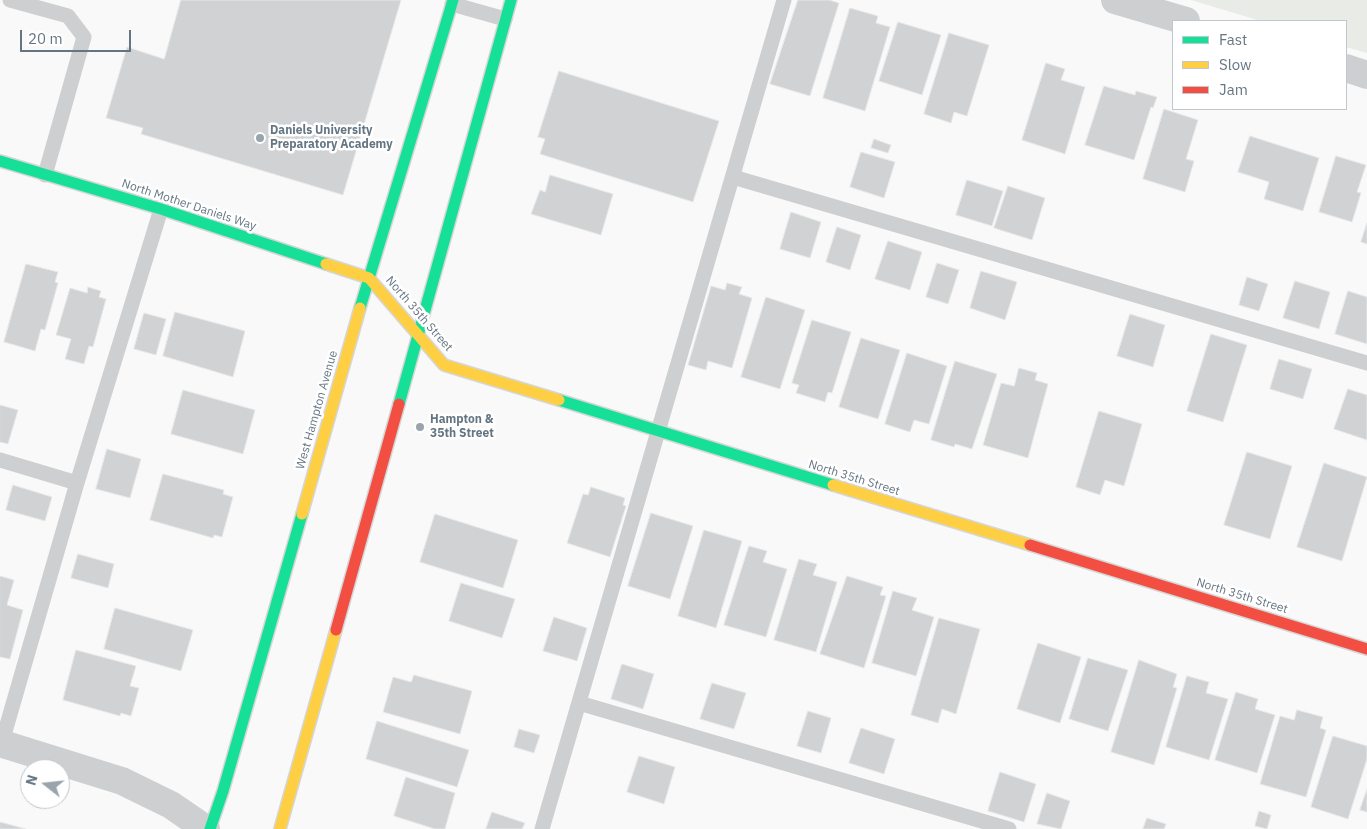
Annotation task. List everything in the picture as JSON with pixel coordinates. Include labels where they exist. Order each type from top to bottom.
[{"type":"main road","points":[[280,829],[511,0]]},
{"type":"main road","name":"West Hampton Avenue","points":[[210,829],[223,791],[369,278],[452,2]]},
{"type":"main road","name":"North Mother Daniels Way","points":[[0,162],[161,209],[369,278]]},
{"type":"main road","name":"North 35th Street","points":[[369,278],[444,365],[1367,649]]},
{"type":"street","points":[[1115,0],[1183,20]]},
{"type":"street","points":[[1347,68],[1367,75]]},
{"type":"street","points":[[1,746],[122,781],[171,805],[206,829]]},
{"type":"lane","points":[[10,0],[68,16],[84,37],[45,175]]},
{"type":"lane","points":[[542,829],[784,0]]},
{"type":"lane","points":[[452,2],[506,19]]},
{"type":"lane","points":[[733,177],[1367,363]]},
{"type":"lane","points":[[1,746],[77,483],[161,209]]},
{"type":"lane","points":[[0,460],[77,483]]},
{"type":"lane","points":[[579,703],[1009,829]]},
{"type":"shaded area","points":[[1191,0],[1367,0],[1367,53],[1347,47],[1347,20],[1258,20]]},
{"type":"building","name":"Daniels University Preparatory Academy","points":[[181,0],[401,0],[343,195],[141,134],[143,128],[106,118],[127,47],[164,59]]},
{"type":"building","points":[[798,0],[829,0],[839,3],[810,96],[770,84]]},
{"type":"building","points":[[850,8],[878,16],[876,23],[890,27],[865,111],[823,98]]},
{"type":"building","points":[[898,22],[941,35],[922,95],[879,81]]},
{"type":"building","points":[[949,33],[989,45],[967,116],[954,112],[951,123],[924,114]]},
{"type":"building","points":[[1046,63],[1065,69],[1061,80],[1085,87],[1065,154],[1022,140]]},
{"type":"building","points":[[559,71],[719,121],[693,202],[540,154],[545,139],[538,137]]},
{"type":"building","points":[[1104,86],[1135,95],[1136,91],[1157,97],[1153,108],[1151,107],[1134,160],[1085,145]]},
{"type":"building","points":[[1164,109],[1198,120],[1186,159],[1194,161],[1185,192],[1143,179]]},
{"type":"building","points":[[1250,136],[1319,158],[1303,211],[1264,199],[1269,182],[1238,172]]},
{"type":"building","points":[[874,139],[891,145],[888,153],[871,148]]},
{"type":"building","points":[[861,152],[895,162],[884,198],[850,187]]},
{"type":"building","points":[[1336,156],[1366,165],[1357,192],[1361,193],[1352,222],[1319,212]]},
{"type":"building","points":[[550,175],[613,194],[601,235],[531,214],[540,190],[545,192]]},
{"type":"building","points":[[967,180],[1003,191],[992,226],[956,215]]},
{"type":"building","points":[[1008,186],[1045,198],[1032,240],[994,228]]},
{"type":"building","points":[[791,212],[821,222],[810,258],[780,249]]},
{"type":"building","points":[[1367,223],[1367,244],[1361,242]]},
{"type":"building","points":[[837,227],[861,235],[850,270],[826,262]]},
{"type":"building","points":[[888,241],[922,252],[910,290],[875,279]]},
{"type":"building","points":[[937,263],[959,270],[948,304],[926,297]]},
{"type":"building","points":[[26,264],[58,272],[55,282],[58,283],[45,330],[41,329],[35,351],[4,342]]},
{"type":"building","points":[[981,271],[1017,282],[1005,320],[970,308]]},
{"type":"building","points":[[1247,277],[1268,284],[1259,311],[1239,305]]},
{"type":"building","points":[[1295,281],[1330,292],[1319,329],[1283,318]]},
{"type":"building","points":[[727,283],[742,287],[739,294],[752,298],[732,368],[708,361],[706,370],[688,365],[711,286],[725,290]]},
{"type":"building","points":[[88,287],[101,291],[99,297],[106,299],[93,347],[89,346],[84,364],[65,359],[71,339],[56,335],[70,288],[87,293]]},
{"type":"building","points":[[1348,291],[1367,297],[1367,344],[1335,334]]},
{"type":"building","points":[[766,297],[805,310],[780,389],[741,377]]},
{"type":"building","points":[[175,312],[245,331],[233,377],[163,356]]},
{"type":"building","points":[[144,313],[166,319],[156,355],[134,349]]},
{"type":"building","points":[[1130,314],[1165,325],[1153,367],[1117,356]]},
{"type":"building","points":[[812,320],[851,332],[832,393],[828,392],[825,402],[796,393],[799,385],[792,383]]},
{"type":"building","points":[[1211,334],[1247,345],[1223,422],[1187,411]]},
{"type":"building","points":[[861,338],[900,350],[878,419],[839,407]]},
{"type":"building","points":[[907,353],[947,366],[929,424],[914,420],[910,432],[885,424]]},
{"type":"building","points":[[1279,359],[1312,369],[1303,399],[1270,389]]},
{"type":"building","points":[[955,361],[997,374],[972,449],[955,444],[954,447],[931,440]]},
{"type":"building","points":[[1019,368],[1037,373],[1035,380],[1048,384],[1028,458],[983,445],[1001,383],[1014,386]]},
{"type":"building","points":[[1348,389],[1367,395],[1367,440],[1334,429]]},
{"type":"building","points":[[183,390],[255,410],[243,454],[171,434]]},
{"type":"building","points":[[0,405],[18,410],[8,444],[0,442]]},
{"type":"building","points":[[1099,411],[1142,424],[1124,486],[1105,480],[1100,495],[1076,487]]},
{"type":"building","points":[[107,449],[141,459],[130,498],[96,489]]},
{"type":"building","points":[[1247,452],[1292,466],[1270,539],[1224,525]]},
{"type":"building","points":[[1324,463],[1367,477],[1342,561],[1297,547]]},
{"type":"building","points":[[163,474],[224,490],[223,494],[233,497],[222,537],[214,535],[213,538],[150,520]]},
{"type":"building","points":[[13,485],[52,497],[45,521],[6,510]]},
{"type":"building","points":[[591,487],[625,498],[623,505],[626,506],[610,557],[567,543],[583,494],[588,495]]},
{"type":"building","points":[[651,513],[693,526],[670,599],[628,586]]},
{"type":"building","points":[[435,514],[518,540],[503,588],[420,562]]},
{"type":"building","points":[[704,530],[742,541],[716,628],[678,616]]},
{"type":"building","points":[[749,546],[767,551],[763,562],[787,569],[766,637],[724,625]]},
{"type":"building","points":[[78,554],[114,564],[108,588],[71,578]]},
{"type":"building","points":[[799,559],[817,564],[813,575],[837,582],[816,652],[774,640]]},
{"type":"building","points":[[0,576],[14,580],[7,605],[23,610],[10,659],[0,657]]},
{"type":"building","points":[[847,576],[883,587],[880,595],[886,596],[864,668],[820,654]]},
{"type":"building","points":[[461,583],[515,599],[502,638],[449,621]]},
{"type":"building","points":[[893,591],[917,598],[912,610],[934,617],[916,676],[872,663]]},
{"type":"building","points":[[115,608],[193,630],[181,671],[104,649]]},
{"type":"building","points":[[554,617],[587,628],[577,661],[543,651]]},
{"type":"building","points":[[939,618],[980,629],[956,714],[942,709],[938,723],[911,715]]},
{"type":"building","points":[[1038,643],[1081,657],[1060,723],[1017,709]]},
{"type":"building","points":[[76,650],[136,666],[130,686],[139,688],[131,716],[121,713],[120,716],[63,700]]},
{"type":"building","points":[[1088,658],[1128,670],[1108,731],[1069,719]]},
{"type":"building","points":[[1139,660],[1177,674],[1173,687],[1177,688],[1154,765],[1111,752]]},
{"type":"building","points":[[622,664],[654,674],[643,709],[611,699]]},
{"type":"building","points":[[414,675],[472,691],[460,734],[383,712],[393,677],[411,682]]},
{"type":"building","points":[[1187,676],[1209,682],[1206,693],[1228,699],[1209,760],[1166,747]]},
{"type":"building","points":[[712,683],[746,693],[734,729],[700,719]]},
{"type":"building","points":[[1236,692],[1258,699],[1255,709],[1275,715],[1257,773],[1215,760]]},
{"type":"building","points":[[1297,710],[1323,717],[1320,728],[1326,730],[1306,797],[1260,784],[1280,716],[1294,720]]},
{"type":"building","points":[[808,711],[831,718],[821,753],[797,746]]},
{"type":"building","points":[[377,721],[469,750],[457,787],[366,759]]},
{"type":"building","points":[[861,728],[895,739],[884,774],[849,763]]},
{"type":"building","points":[[519,729],[540,735],[534,753],[514,747]]},
{"type":"building","points":[[1333,736],[1367,746],[1367,759],[1348,819],[1311,807]]},
{"type":"building","points":[[639,756],[675,767],[664,804],[627,792]]},
{"type":"building","points":[[1000,772],[1036,784],[1024,822],[988,811]]},
{"type":"building","points":[[406,777],[455,793],[445,829],[435,829],[394,816]]},
{"type":"building","points":[[1367,789],[1367,812],[1360,810]]},
{"type":"building","points":[[1047,793],[1070,801],[1061,829],[1037,824]]},
{"type":"building","points":[[1259,811],[1271,815],[1267,829],[1255,826]]},
{"type":"building","points":[[492,812],[525,823],[522,829],[486,829]]},
{"type":"building","points":[[1147,818],[1166,824],[1164,829],[1143,829]]},
{"type":"building","points":[[0,822],[26,829],[0,829]]},
{"type":"traffic: fast","points":[[360,308],[453,0]]},
{"type":"traffic: fast","points":[[399,404],[511,0]]},
{"type":"traffic: fast","points":[[0,161],[161,209],[326,264]]},
{"type":"traffic: fast","points":[[559,400],[833,485]]},
{"type":"traffic: fast","points":[[210,829],[223,791],[302,514]]},
{"type":"traffic: slow","points":[[326,264],[369,278],[444,365],[559,400]]},
{"type":"traffic: slow","points":[[302,514],[360,308]]},
{"type":"traffic: slow","points":[[833,485],[1030,545]]},
{"type":"traffic: slow","points":[[280,829],[336,630]]},
{"type":"traffic: jam","points":[[336,630],[399,404]]},
{"type":"traffic: jam","points":[[1030,545],[1367,649]]},
{"type":"place","name":"Daniels University Preparatory Academy","points":[[260,138]]},
{"type":"place","name":"Hampton & 35th Street","points":[[420,427]]}]
